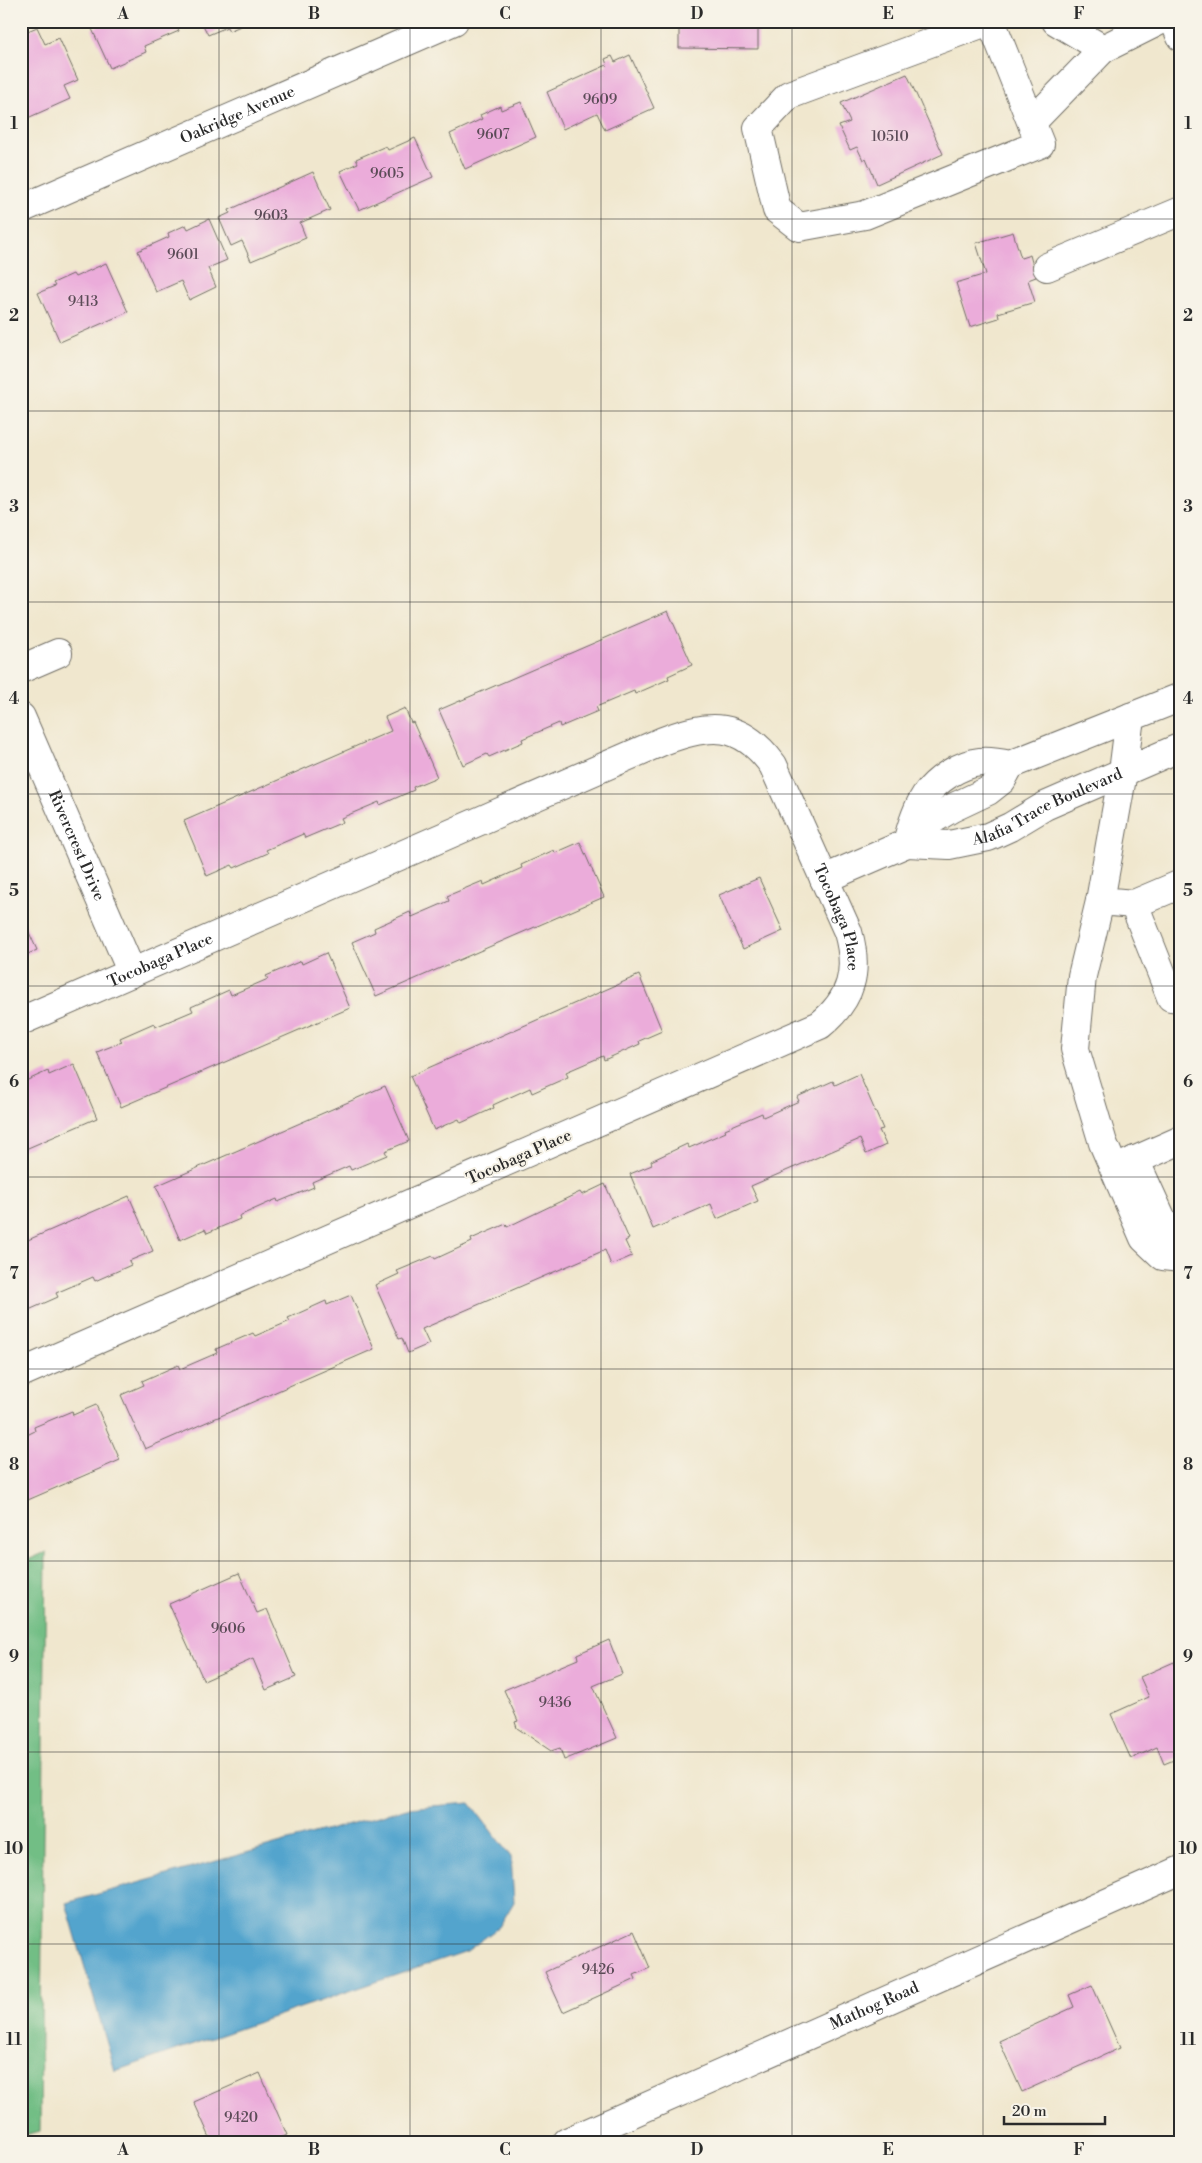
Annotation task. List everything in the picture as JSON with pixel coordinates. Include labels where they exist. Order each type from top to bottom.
[{"type":"street","name":"Oakridge Avenue","points":[[21,209],[454,21]]},
{"type":"street","points":[[990,21],[1040,144],[865,215],[800,226],[777,210],[758,128],[789,95],[990,21]]},
{"type":"street","points":[[1056,21],[1103,49]]},
{"type":"street","points":[[1032,122],[1103,49],[1159,21]]},
{"type":"street","points":[[1174,21],[1181,37]]},
{"type":"street","points":[[1047,268],[1181,211]]},
{"type":"street","points":[[21,669],[58,653]]},
{"type":"street","points":[[907,843],[914,817],[925,796],[943,778],[979,762],[996,762],[1010,765],[1181,697]]},
{"type":"street","name":"Rivercrest Drive","points":[[21,717],[132,973]]},
{"type":"street","points":[[1130,717],[1123,772],[1100,901],[1082,976],[1075,1050],[1103,1143],[1125,1165],[1166,1228],[1178,1235],[1181,1234]]},
{"type":"street","name":"Tocobaga Place","points":[[21,1021],[663,741],[688,732],[707,728],[729,731],[745,737],[761,748],[773,765],[848,932],[852,947],[852,979],[847,994],[840,1006],[820,1025],[21,1373]]},
{"type":"street","name":"Alafia Trace Boulevard","points":[[824,879],[907,843],[949,846],[988,837],[1010,827],[1045,806],[1181,747]]},
{"type":"street","points":[[1100,901],[1134,904],[1181,884]]},
{"type":"street","points":[[1134,904],[1171,997],[1181,998]]},
{"type":"street","points":[[1125,1165],[1181,1140]]},
{"type":"street","points":[[1125,1165],[1144,1238],[1163,1256],[1181,1258]]},
{"type":"street","name":"Mathog Road","points":[[567,2142],[1181,1870]]},
{"type":"green space","points":[[46,1552],[40,2131],[21,2136],[21,1563]]},
{"type":"water","points":[[470,1803],[511,1857],[514,1902],[499,1927],[467,1951],[115,2071],[66,1903],[407,1808]]},
{"type":"building","points":[[109,21],[175,21],[179,31],[144,46],[146,52],[110,68],[92,29]]},
{"type":"building","points":[[201,21],[252,21],[229,31],[227,27],[208,35]]},
{"type":"building","points":[[679,21],[758,21],[758,49],[679,48]]},
{"type":"building","points":[[37,27],[45,44],[59,38],[78,80],[64,86],[70,99],[21,121],[21,34]]},
{"type":"building","points":[[630,55],[654,108],[605,130],[597,113],[563,129],[547,92],[607,65],[605,59],[612,56],[615,62]]},
{"type":"building","points":[[907,74],[943,154],[877,184],[866,158],[863,160],[857,147],[850,150],[839,126],[850,122],[841,103]]},
{"type":"building","points":[[521,102],[536,137],[465,169],[450,134],[482,119],[480,115],[500,106],[501,110]]},
{"type":"building","points":[[415,138],[433,177],[359,210],[340,171],[358,163],[356,159],[386,146],[388,150]]},
{"type":"building","points":[[313,172],[330,210],[300,223],[306,238],[251,261],[242,241],[231,246],[219,218],[230,213],[229,210]]},
{"type":"building","points":[[209,219],[227,260],[208,268],[216,287],[189,300],[181,281],[156,292],[138,251],[169,237],[168,233],[186,225],[188,229]]},
{"type":"building","points":[[1013,232],[1021,258],[1030,255],[1036,277],[1028,280],[1035,302],[998,313],[999,318],[970,327],[956,283],[986,274],[976,243]]},
{"type":"building","points":[[106,263],[128,312],[60,342],[38,293],[55,286],[53,283],[73,274],[75,277]]},
{"type":"building","points":[[668,611],[692,665],[668,676],[669,679],[635,694],[634,691],[596,707],[598,711],[560,727],[559,723],[522,739],[523,742],[489,757],[487,754],[463,765],[439,710]]},
{"type":"building","points":[[405,708],[437,777],[413,787],[414,790],[380,805],[379,802],[341,818],[343,822],[305,838],[303,834],[266,850],[268,853],[234,868],[232,865],[207,876],[184,821],[391,731],[385,717]]},
{"type":"building","points":[[580,842],[604,897],[376,996],[352,942],[375,932],[374,928],[410,912],[412,917],[449,901],[447,896],[483,881],[484,885],[522,868],[521,865],[554,850],[555,853]]},
{"type":"building","points":[[759,878],[783,931],[743,949],[719,895]]},
{"type":"building","points":[[21,915],[37,950],[21,957]]},
{"type":"building","points":[[326,953],[350,1008],[121,1107],[97,1052],[122,1042],[120,1038],[154,1023],[155,1027],[193,1011],[191,1007],[229,990],[231,995],[268,979],[266,976],[301,961],[302,964]]},
{"type":"building","points":[[639,975],[662,1031],[639,1041],[640,1044],[604,1060],[603,1056],[566,1072],[568,1077],[532,1093],[530,1088],[493,1105],[494,1108],[461,1123],[459,1119],[434,1130],[410,1076]]},
{"type":"building","points":[[74,1064],[97,1118],[21,1151],[21,1083],[48,1071],[49,1075]]},
{"type":"building","points":[[859,1074],[883,1129],[879,1130],[886,1145],[866,1154],[860,1139],[751,1186],[758,1201],[717,1219],[711,1204],[653,1229],[630,1174],[652,1165],[651,1161],[687,1144],[689,1148],[726,1132],[725,1129],[762,1113],[763,1117],[799,1101],[797,1097],[833,1081],[835,1085]]},
{"type":"building","points":[[385,1086],[409,1141],[385,1151],[387,1155],[351,1170],[349,1166],[312,1182],[314,1187],[278,1202],[277,1199],[239,1216],[240,1219],[207,1233],[205,1229],[180,1240],[156,1186]]},
{"type":"building","points":[[605,1184],[629,1239],[625,1241],[632,1256],[611,1265],[605,1250],[422,1329],[429,1344],[408,1353],[402,1338],[399,1339],[375,1285],[399,1274],[397,1271],[433,1256],[435,1259],[472,1242],[471,1239],[506,1224],[507,1227],[580,1192],[582,1195]]},
{"type":"building","points":[[129,1196],[153,1251],[129,1261],[131,1265],[95,1281],[93,1277],[56,1293],[58,1297],[22,1313],[21,1243]]},
{"type":"building","points":[[351,1295],[374,1349],[145,1449],[121,1395],[144,1385],[142,1381],[178,1365],[180,1369],[217,1353],[216,1349],[253,1333],[255,1336],[290,1321],[288,1318],[326,1301],[327,1305]]},
{"type":"building","points":[[96,1405],[120,1460],[21,1503],[21,1438],[35,1431],[34,1427],[72,1411],[73,1415]]},
{"type":"building","points":[[239,1573],[257,1613],[267,1609],[296,1677],[266,1690],[253,1659],[204,1681],[169,1604]]},
{"type":"building","points":[[609,1640],[622,1674],[593,1686],[617,1738],[564,1760],[560,1748],[551,1751],[517,1728],[515,1722],[518,1721],[504,1690],[578,1659],[577,1654]]},
{"type":"building","points":[[1174,1662],[1181,1677],[1181,1757],[1164,1764],[1157,1747],[1131,1759],[1111,1714],[1149,1697],[1140,1677]]},
{"type":"building","points":[[634,1931],[650,1968],[634,1975],[636,1979],[563,2012],[545,1972]]},
{"type":"building","points":[[1092,1985],[1120,2048],[1022,2092],[999,2041],[1074,2007],[1069,1995]]},
{"type":"building","points":[[260,2073],[287,2135],[272,2142],[212,2142],[194,2102]]}]
